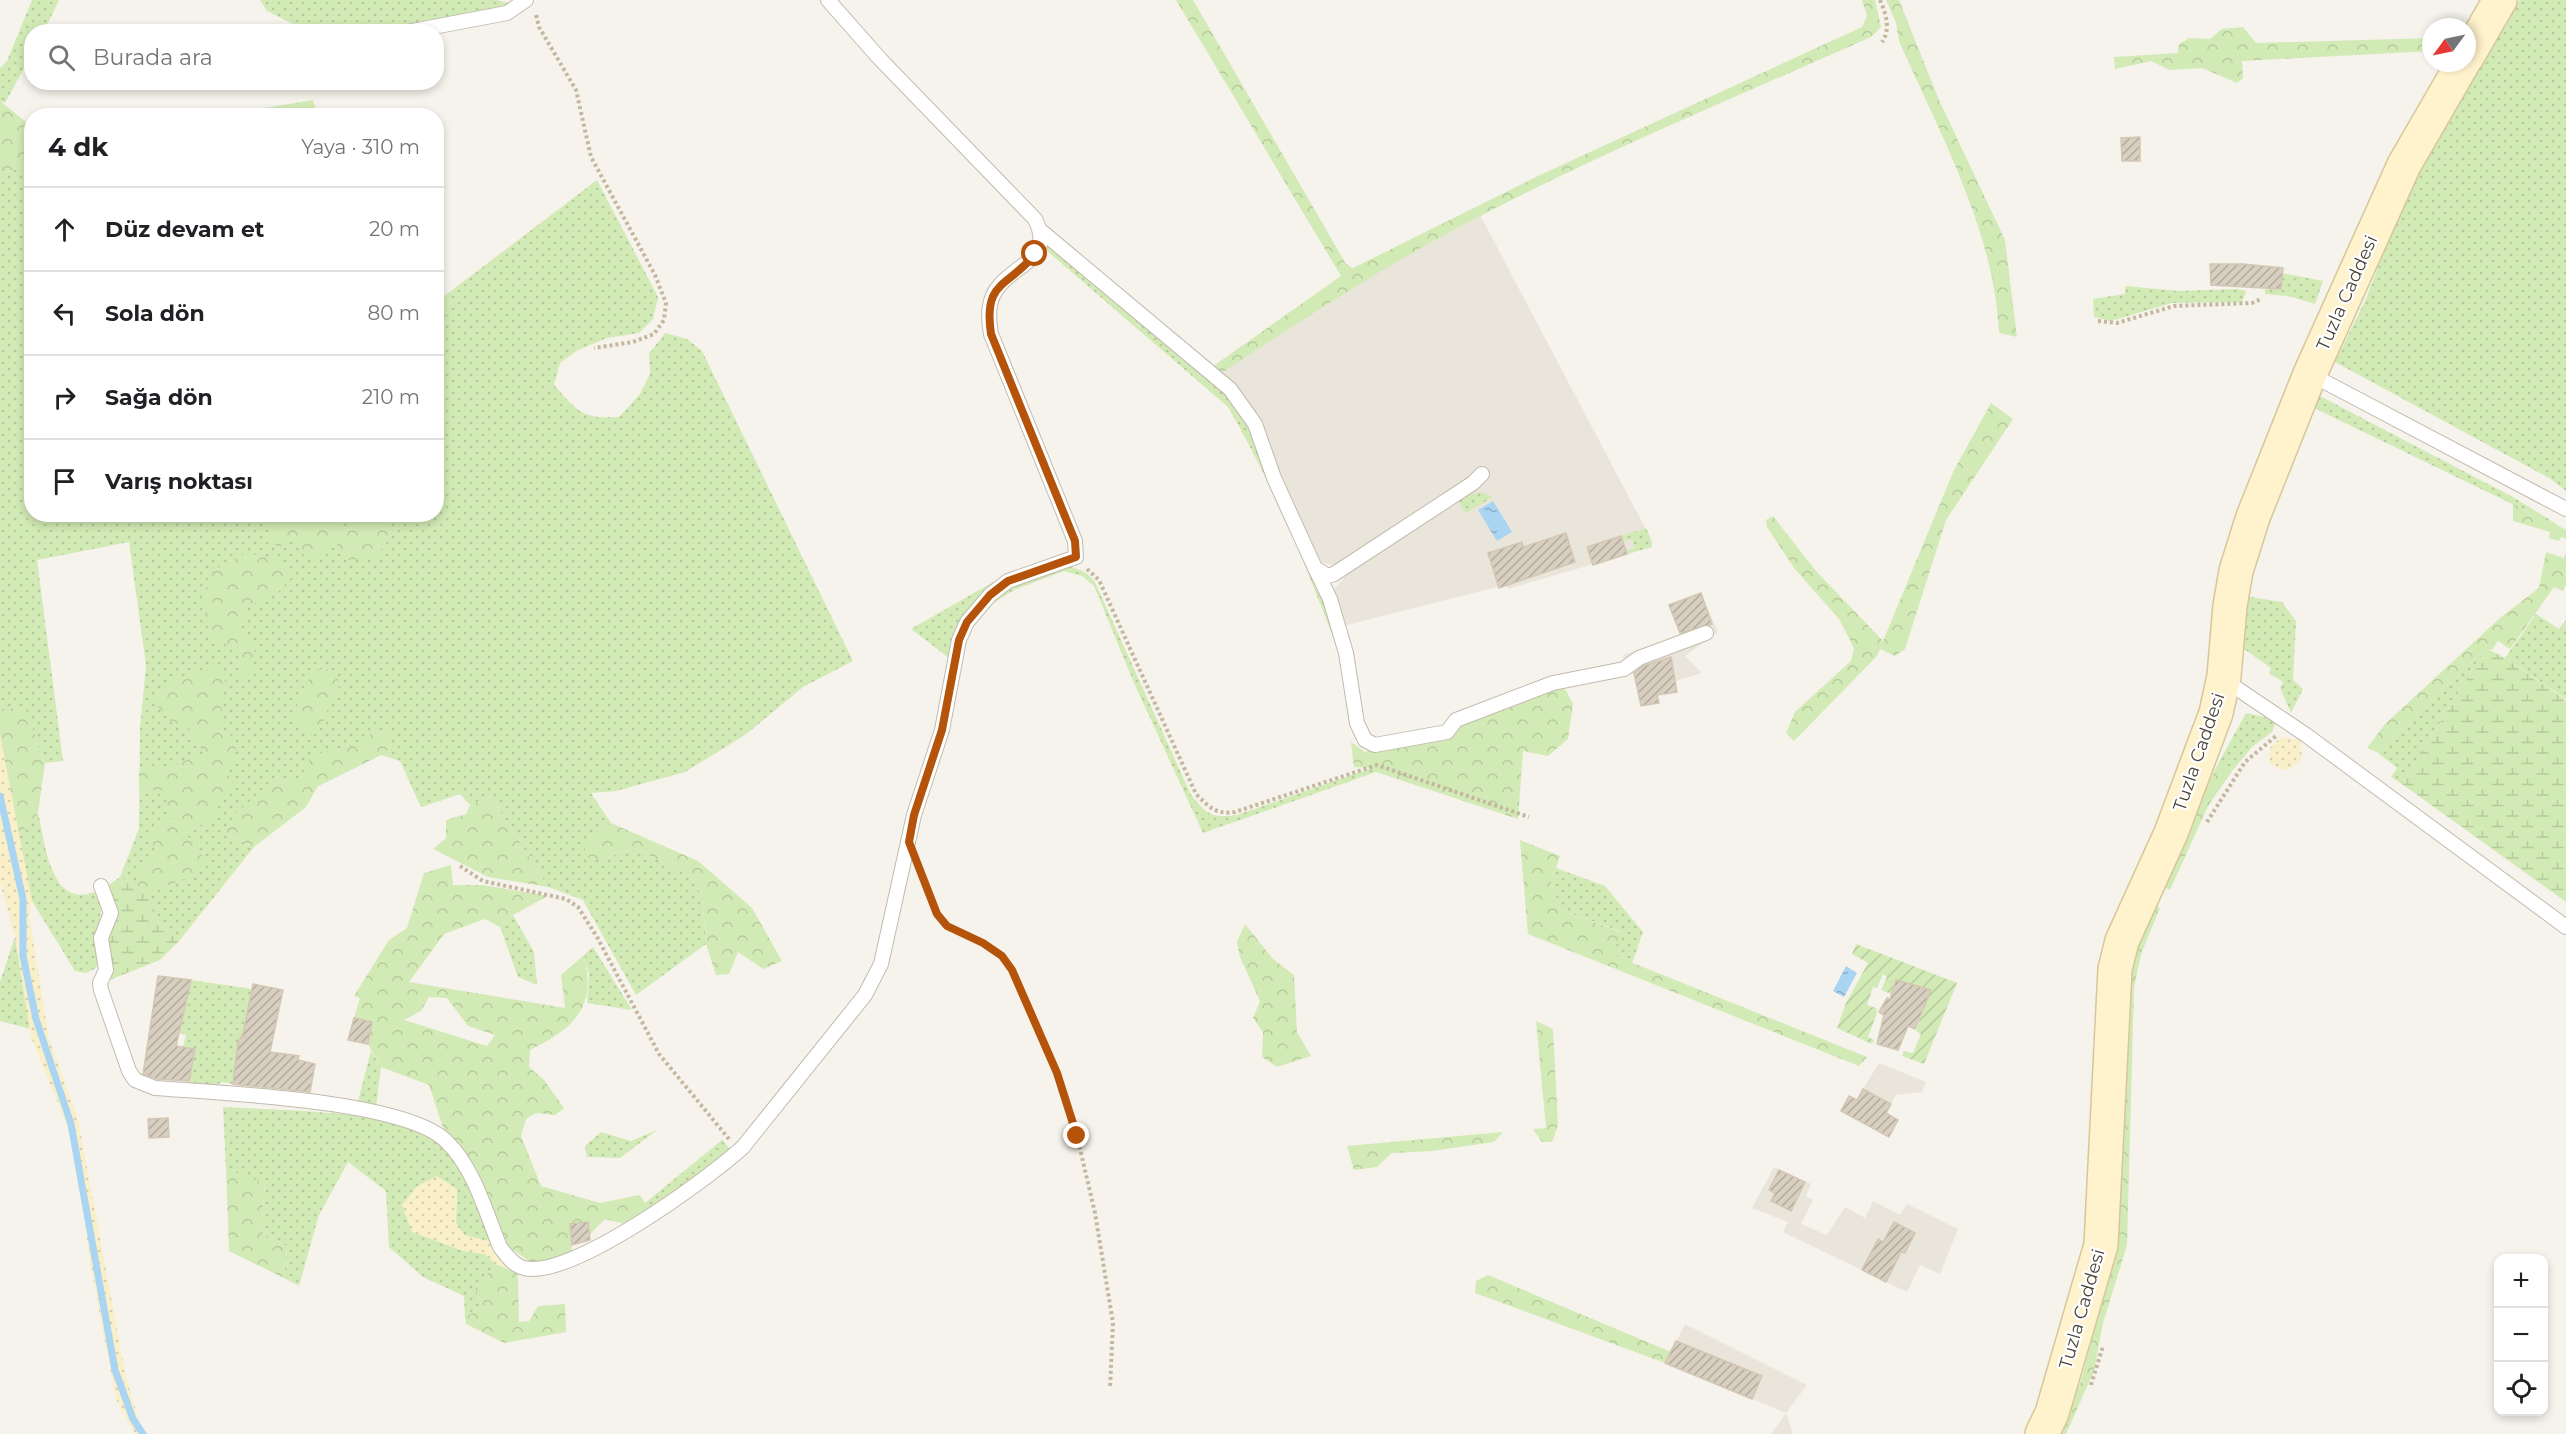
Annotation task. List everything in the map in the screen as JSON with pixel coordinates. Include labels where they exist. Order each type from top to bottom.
[{"type":"main road","points":[[2476,41],[2500,0]]},
{"type":"main road","name":"Tuzla Caddesi","points":[[2042,1434],[2052,1413],[2101,1245],[2115,969],[2122,941],[2171,833],[2203,753],[2223,679],[2230,606],[2243,544],[2310,374],[2404,165],[2458,72]]},
{"type":"lane","points":[[101,886],[111,913],[101,938],[106,970],[100,983],[101,990],[129,1071],[135,1080],[155,1088],[380,1112],[433,1129],[449,1143],[462,1162],[500,1247],[508,1258],[524,1268],[554,1266],[580,1257],[632,1227],[739,1151],[865,995],[881,964],[914,815],[942,730],[959,640],[967,622],[990,595],[1008,581],[1076,557],[1075,541],[991,334],[988,312],[999,286],[1027,264],[1035,254],[1041,241],[1040,230],[1035,219],[880,59],[828,0]]},
{"type":"lane","points":[[444,25],[507,13],[530,4]]},
{"type":"lane","points":[[1040,230],[1230,389],[1255,424],[1274,478],[1330,600],[1346,653],[1357,723],[1365,740],[1375,745],[1447,732],[1455,720],[1545,686],[1624,669],[1639,658],[1706,633]]},
{"type":"lane","points":[[2310,374],[2566,509]]},
{"type":"lane","points":[[1315,568],[1328,576],[1334,574],[1473,483],[1482,474]]},
{"type":"lane","points":[[2223,679],[2291,724],[2566,927]]},
{"type":"path","points":[[1880,0],[1887,25],[1887,35],[1882,42]]},
{"type":"path","points":[[530,4],[539,27],[576,90],[591,157],[655,275],[666,303],[664,320],[654,334],[633,342],[594,348]]},
{"type":"path","points":[[2098,321],[2117,323],[2174,306],[2252,303],[2261,299]]},
{"type":"path","points":[[1076,557],[1099,580],[1180,764],[1196,794],[1211,810],[1224,814],[1235,812],[1377,765],[1529,817]]},
{"type":"path","points":[[2205,826],[2245,762],[2291,724]]},
{"type":"path","points":[[909,842],[937,914],[947,926],[983,943],[1002,956],[1012,970],[1057,1073],[1077,1136],[1098,1235],[1113,1323],[1110,1388]]},
{"type":"path","points":[[460,866],[483,881],[566,900],[578,907],[597,936],[658,1054],[739,1151]]},
{"type":"path","points":[[2089,1390],[2098,1369],[2105,1336]]},
{"type":"shaded area","points":[[1478,211],[1651,539],[1652,547],[1508,589],[1506,585],[1343,626],[1334,598],[1335,589],[1347,574],[1340,562],[1332,565],[1319,562],[1216,371],[1344,281]]},
{"type":"shaded area","points":[[1701,593],[1718,632],[1685,656],[1702,673],[1676,681],[1677,691],[1658,695],[1659,703],[1641,706],[1635,674],[1626,675],[1623,655],[1681,636],[1669,605]]},
{"type":"shaded area","points":[[1879,1063],[1926,1082],[1922,1092],[1896,1095],[1886,1113],[1898,1120],[1889,1137],[1841,1111],[1849,1096],[1857,1099]]},
{"type":"shaded area","points":[[1774,1167],[1811,1184],[1806,1196],[1813,1200],[1801,1224],[1827,1235],[1845,1207],[1865,1218],[1873,1201],[1900,1215],[1907,1204],[1958,1229],[1940,1274],[1920,1265],[1907,1292],[1783,1232],[1788,1222],[1752,1208]]},
{"type":"shaded area","points":[[1685,1324],[1807,1385],[1786,1413],[1665,1363]]},
{"type":"shaded area","points":[[1786,1413],[1793,1434],[1771,1434]]},
{"type":"green space","points":[[32,0],[59,0],[47,24],[24,24],[24,68],[5,103],[0,101],[0,68],[7,61]]},
{"type":"green space","points":[[260,0],[497,0],[512,4],[418,24],[293,24],[267,11]]},
{"type":"green space","points":[[1176,0],[1193,0],[1346,264],[1353,268],[1540,175],[1862,27],[1867,16],[1862,0],[1875,0],[1881,27],[1871,37],[1614,151],[1463,225],[1370,278],[1220,374],[1212,367],[1341,276]]},
{"type":"green space","points":[[1886,0],[1899,0],[1939,100],[2005,240],[2017,337],[1999,333],[1995,295],[1976,220],[1963,183],[1899,41],[1896,23]]},
{"type":"green space","points":[[2520,0],[2566,0],[2566,491],[2551,479],[2335,362],[2366,299],[2416,168],[2473,72],[2476,72],[2476,67],[2509,11]]},
{"type":"green space","points":[[2243,27],[2256,43],[2422,38],[2422,51],[2242,61],[2243,78],[2237,83],[2202,68],[2170,70],[2151,61],[2115,69],[2114,57],[2178,53],[2179,44],[2189,38],[2210,39],[2222,29]]},
{"type":"green space","points":[[313,100],[315,108],[265,108]]},
{"type":"green space","points":[[0,101],[24,120],[24,168],[0,173]]},
{"type":"green space","points":[[24,168],[24,522],[444,522],[444,327],[451,291],[597,180],[658,297],[653,319],[639,333],[607,338],[578,350],[560,363],[554,385],[575,408],[582,412],[597,417],[619,417],[640,394],[650,374],[649,354],[665,333],[687,339],[702,351],[853,661],[803,687],[745,735],[685,772],[616,791],[591,793],[611,823],[584,841],[603,860],[623,851],[638,849],[689,876],[702,895],[706,944],[636,995],[583,900],[548,887],[491,797],[470,805],[460,794],[421,807],[400,761],[381,755],[223,833],[254,847],[179,941],[159,922],[148,893],[120,877],[139,828],[140,728],[146,665],[129,542],[37,560],[63,761],[45,763],[25,708],[0,709],[0,173]]},
{"type":"green space","points":[[1049,244],[1225,393],[1249,422],[1320,587],[1344,667],[1292,534],[1228,407],[1046,250]]},
{"type":"green space","points":[[2282,273],[2323,281],[2315,304],[2288,296],[2265,294],[2265,287]]},
{"type":"green space","points":[[2125,286],[2178,291],[2237,289],[2246,291],[2242,302],[2172,303],[2111,321],[2094,317],[2093,299],[2125,294]]},
{"type":"green space","points":[[451,291],[444,327],[444,296]]},
{"type":"green space","points":[[2318,395],[2513,497],[2566,530],[2312,407]]},
{"type":"green space","points":[[1991,403],[2013,419],[1946,520],[1905,649],[1895,656],[1880,649],[1877,656],[1794,741],[1786,733],[1795,712],[1851,661],[1854,648],[1839,619],[1794,568],[1767,527],[1766,520],[1773,516],[1816,571],[1883,641],[1954,470]]},
{"type":"green space","points":[[1481,492],[1493,497],[1466,513],[1456,498]]},
{"type":"green space","points":[[2513,504],[2566,530],[2566,539],[2561,537],[2559,541],[2549,538],[2550,532],[2513,521]]},
{"type":"green space","points":[[267,522],[343,522],[344,526],[356,522],[383,522],[393,534],[374,559],[346,560],[334,539],[311,560],[300,552],[294,534],[278,549]]},
{"type":"green space","points":[[1646,528],[1652,547],[1627,554],[1626,551],[1635,548],[1632,539],[1622,542],[1621,536]]},
{"type":"green space","points":[[2546,552],[2564,558],[2566,553],[2566,585],[2563,591],[2554,587],[2510,649],[2498,641],[2492,650],[2486,648],[2377,752],[2367,748],[2385,724],[2501,617],[2539,588]]},
{"type":"green space","points":[[244,554],[271,559],[293,576],[278,592],[246,608],[241,631],[255,646],[253,672],[242,677],[238,653],[210,634],[202,597],[214,570]]},
{"type":"green space","points":[[1068,566],[1083,571],[1094,580],[1191,795],[1210,814],[1237,815],[1372,768],[1376,772],[1203,833],[1134,683],[1094,586],[1082,576],[1064,571],[1014,590],[992,604],[968,631],[1000,594],[1023,581]]},
{"type":"green space","points":[[995,581],[953,661],[911,629]]},
{"type":"green space","points":[[2244,596],[2282,602],[2296,621],[2293,680],[2303,689],[2291,713],[2280,688],[2283,682],[2269,673],[2271,668],[2244,649],[2240,623]]},
{"type":"green space","points":[[2536,614],[2559,629],[2566,620],[2566,699],[2505,658]]},
{"type":"green space","points":[[2486,648],[2402,784],[2391,777],[2397,768],[2377,752]]},
{"type":"green space","points":[[2486,648],[2505,658],[2566,700],[2566,902],[2402,784]]},
{"type":"green space","points":[[216,667],[229,687],[220,692],[224,731],[236,739],[236,750],[228,774],[234,787],[219,799],[217,811],[205,824],[185,828],[185,836],[195,840],[205,862],[195,875],[148,893],[135,885],[140,866],[157,856],[151,839],[155,821],[171,819],[164,790],[139,790],[139,771],[155,766],[170,767],[204,753],[187,726],[171,722],[154,701],[162,685]]},
{"type":"green space","points":[[318,669],[329,669],[341,683],[324,717],[322,727],[311,735],[296,720],[296,712],[301,692]]},
{"type":"green space","points":[[1553,686],[1566,690],[1573,704],[1568,739],[1548,756],[1523,751],[1518,819],[1376,772],[1372,768],[1354,767],[1351,742],[1365,752],[1457,723]]},
{"type":"green space","points":[[25,707],[45,763],[38,813],[19,836],[0,735],[0,709]]},
{"type":"green space","points":[[2246,713],[2277,720],[2272,732],[2252,747],[2233,770],[2219,762]]},
{"type":"green space","points":[[377,730],[391,733],[392,746],[381,755],[318,786],[306,807],[254,847],[223,833],[237,812],[273,781],[304,780],[310,757],[323,752],[349,748]]},
{"type":"green space","points":[[2219,762],[2233,770],[2208,806],[2170,890],[2158,884]]},
{"type":"green space","points":[[491,797],[548,887],[488,877],[433,849],[446,838],[446,820],[466,814],[470,805]]},
{"type":"green space","points":[[38,813],[47,855],[59,882],[68,891],[79,895],[94,892],[101,904],[97,945],[100,958],[96,968],[86,973],[75,971],[32,901],[19,836]]},
{"type":"green space","points":[[611,823],[698,861],[752,908],[782,961],[763,969],[738,952],[729,974],[716,975],[706,944],[702,895],[689,876],[638,849],[623,851],[603,860],[587,857],[583,841]]},
{"type":"green space","points":[[1520,840],[1560,856],[1551,883],[1561,910],[1621,932],[1613,955],[1867,1057],[1859,1066],[1528,934]]},
{"type":"green space","points":[[451,865],[453,885],[483,885],[548,896],[513,915],[500,927],[485,919],[444,934],[409,982],[565,1008],[561,975],[584,955],[587,989],[579,1014],[559,1033],[530,1050],[529,1067],[544,1080],[564,1108],[555,1115],[536,1113],[526,1119],[521,1136],[541,1186],[600,1203],[640,1195],[650,1210],[629,1225],[605,1219],[589,1235],[588,1222],[571,1224],[572,1253],[560,1260],[533,1264],[505,1244],[464,1155],[443,1128],[429,1085],[381,1067],[368,1044],[372,1023],[354,1018],[360,998],[354,996],[389,940],[407,928],[424,873]],"holes":[[[429,997],[447,998],[468,1026],[495,1035],[487,1046],[404,1020],[421,1011]]]},
{"type":"green space","points":[[1556,868],[1605,886],[1643,932],[1632,963],[1613,955],[1620,931],[1561,910],[1551,883]]},
{"type":"green space","points":[[120,877],[148,893],[159,922],[179,941],[160,960],[107,981],[106,887]]},
{"type":"green space","points":[[2151,903],[2160,908],[2141,954],[2134,988],[2127,1245],[2103,1323],[2094,1371],[2066,1434],[2056,1434],[2080,1384],[2118,1242],[2115,1226],[2123,988]]},
{"type":"green space","points":[[513,915],[534,952],[537,985],[518,977],[500,927]]},
{"type":"green space","points":[[1245,924],[1273,959],[1294,975],[1297,1032],[1311,1056],[1277,1067],[1262,1057],[1263,1032],[1253,1018],[1260,1001],[1240,957],[1237,942]]},
{"type":"green space","points":[[15,937],[30,1029],[0,1021],[0,982]]},
{"type":"green space","points":[[1856,944],[1957,983],[1924,1064],[1902,1056],[1904,1051],[1913,1053],[1921,1034],[1916,1031],[1930,990],[1896,980],[1891,994],[1881,990],[1887,977],[1883,974],[1877,988],[1873,987],[1867,1005],[1876,1008],[1877,1013],[1868,1037],[1874,1040],[1872,1044],[1837,1028],[1846,1003],[1868,963],[1852,954]]},
{"type":"green space","points":[[593,947],[632,1010],[587,1003],[589,975],[584,955]]},
{"type":"green space","points":[[191,980],[252,989],[243,1034],[238,1042],[233,1084],[222,1082],[211,1088],[188,1085],[195,1049],[183,1047],[186,1035],[179,1033]]},
{"type":"green space","points":[[1536,1021],[1553,1029],[1558,1125],[1552,1142],[1542,1142],[1533,1129],[1546,1128]]},
{"type":"green space","points":[[371,1051],[381,1067],[376,1107],[358,1101]]},
{"type":"green space","points":[[223,1107],[366,1117],[419,1128],[436,1137],[462,1171],[493,1242],[465,1236],[456,1223],[457,1189],[412,1232],[464,1251],[485,1254],[496,1264],[475,1288],[483,1308],[465,1317],[464,1296],[423,1277],[389,1247],[386,1191],[348,1162],[319,1215],[299,1286],[284,1278],[287,1246],[261,1233],[265,1184],[226,1169]]},
{"type":"green space","points":[[657,1130],[620,1158],[587,1157],[585,1146],[601,1132],[631,1141]]},
{"type":"green space","points":[[1503,1132],[1494,1142],[1432,1151],[1392,1153],[1377,1167],[1354,1170],[1347,1146]]},
{"type":"green space","points":[[722,1140],[733,1153],[650,1210],[645,1203]]},
{"type":"green space","points":[[226,1169],[265,1183],[261,1233],[287,1246],[284,1278],[229,1251]]},
{"type":"green space","points":[[496,1264],[518,1273],[519,1322],[529,1321],[538,1306],[565,1304],[566,1332],[504,1343],[466,1324],[465,1317],[483,1308],[475,1288]]},
{"type":"green space","points":[[1488,1275],[1671,1352],[1665,1363],[1475,1293],[1476,1281]]},
{"type":"sand","points":[[0,735],[32,901],[29,916],[49,1039],[78,1119],[126,1378],[140,1424],[147,1434],[135,1434],[116,1399],[90,1263],[75,1145],[31,1037],[15,937],[0,883]]},
{"type":"sand","points":[[2281,737],[2300,740],[2302,758],[2289,770],[2282,770],[2270,763],[2269,749]]},
{"type":"sand","points":[[437,1176],[457,1189],[456,1223],[464,1235],[493,1242],[518,1273],[496,1264],[485,1254],[464,1251],[412,1232],[402,1205],[417,1186]]},
{"type":"water","points":[[1493,501],[1512,532],[1497,541],[1478,510]]},
{"type":"water","points":[[1846,966],[1857,973],[1844,997],[1833,991]]},
{"type":"building","points":[[2140,137],[2140,161],[2122,161],[2121,138]]},
{"type":"building","points":[[2210,264],[2243,264],[2283,268],[2281,289],[2211,285]]},
{"type":"building","points":[[1566,533],[1575,562],[1499,588],[1488,553],[1522,542],[1523,547]]},
{"type":"building","points":[[1621,536],[1627,554],[1593,565],[1587,547]]},
{"type":"building","points":[[1701,593],[1712,624],[1680,633],[1669,605]]},
{"type":"building","points":[[1671,657],[1677,692],[1657,695],[1659,703],[1641,706],[1634,673],[1643,666]]},
{"type":"building","points":[[158,976],[191,980],[176,1046],[195,1049],[189,1081],[157,1079],[143,1074]]},
{"type":"building","points":[[1896,980],[1931,990],[1915,1029],[1908,1026],[1898,1050],[1877,1044],[1884,1015],[1879,1012],[1887,998],[1890,999]]},
{"type":"building","points":[[253,984],[283,990],[270,1052],[299,1056],[298,1060],[315,1064],[310,1092],[233,1084],[238,1042],[243,1034]]},
{"type":"building","points":[[354,1018],[372,1022],[368,1044],[348,1040]]},
{"type":"building","points":[[1863,1089],[1891,1104],[1886,1113],[1898,1120],[1889,1137],[1841,1111],[1849,1096],[1857,1100]]},
{"type":"building","points":[[168,1118],[169,1137],[149,1138],[148,1119]]},
{"type":"building","points":[[1779,1170],[1805,1182],[1791,1211],[1771,1201],[1775,1193],[1769,1190]]},
{"type":"building","points":[[588,1222],[590,1240],[572,1245],[570,1224]]},
{"type":"building","points":[[1894,1222],[1915,1233],[1905,1253],[1901,1252],[1886,1282],[1862,1270],[1878,1239],[1883,1242]]},
{"type":"building","points":[[1676,1341],[1762,1376],[1752,1399],[1665,1363]]},
{"type":"waterway","points":[[0,796],[23,899],[23,956],[36,1019],[71,1124],[115,1370],[133,1419],[143,1434]]},
{"type":"route","points":[[1035,254],[1027,264],[999,286],[988,312],[991,334],[1075,541],[1076,557],[1008,581],[990,595],[967,622],[959,640],[942,730],[914,815],[909,842],[937,914],[947,926],[983,943],[1002,956],[1023,988],[1057,1073],[1077,1136]]}]
